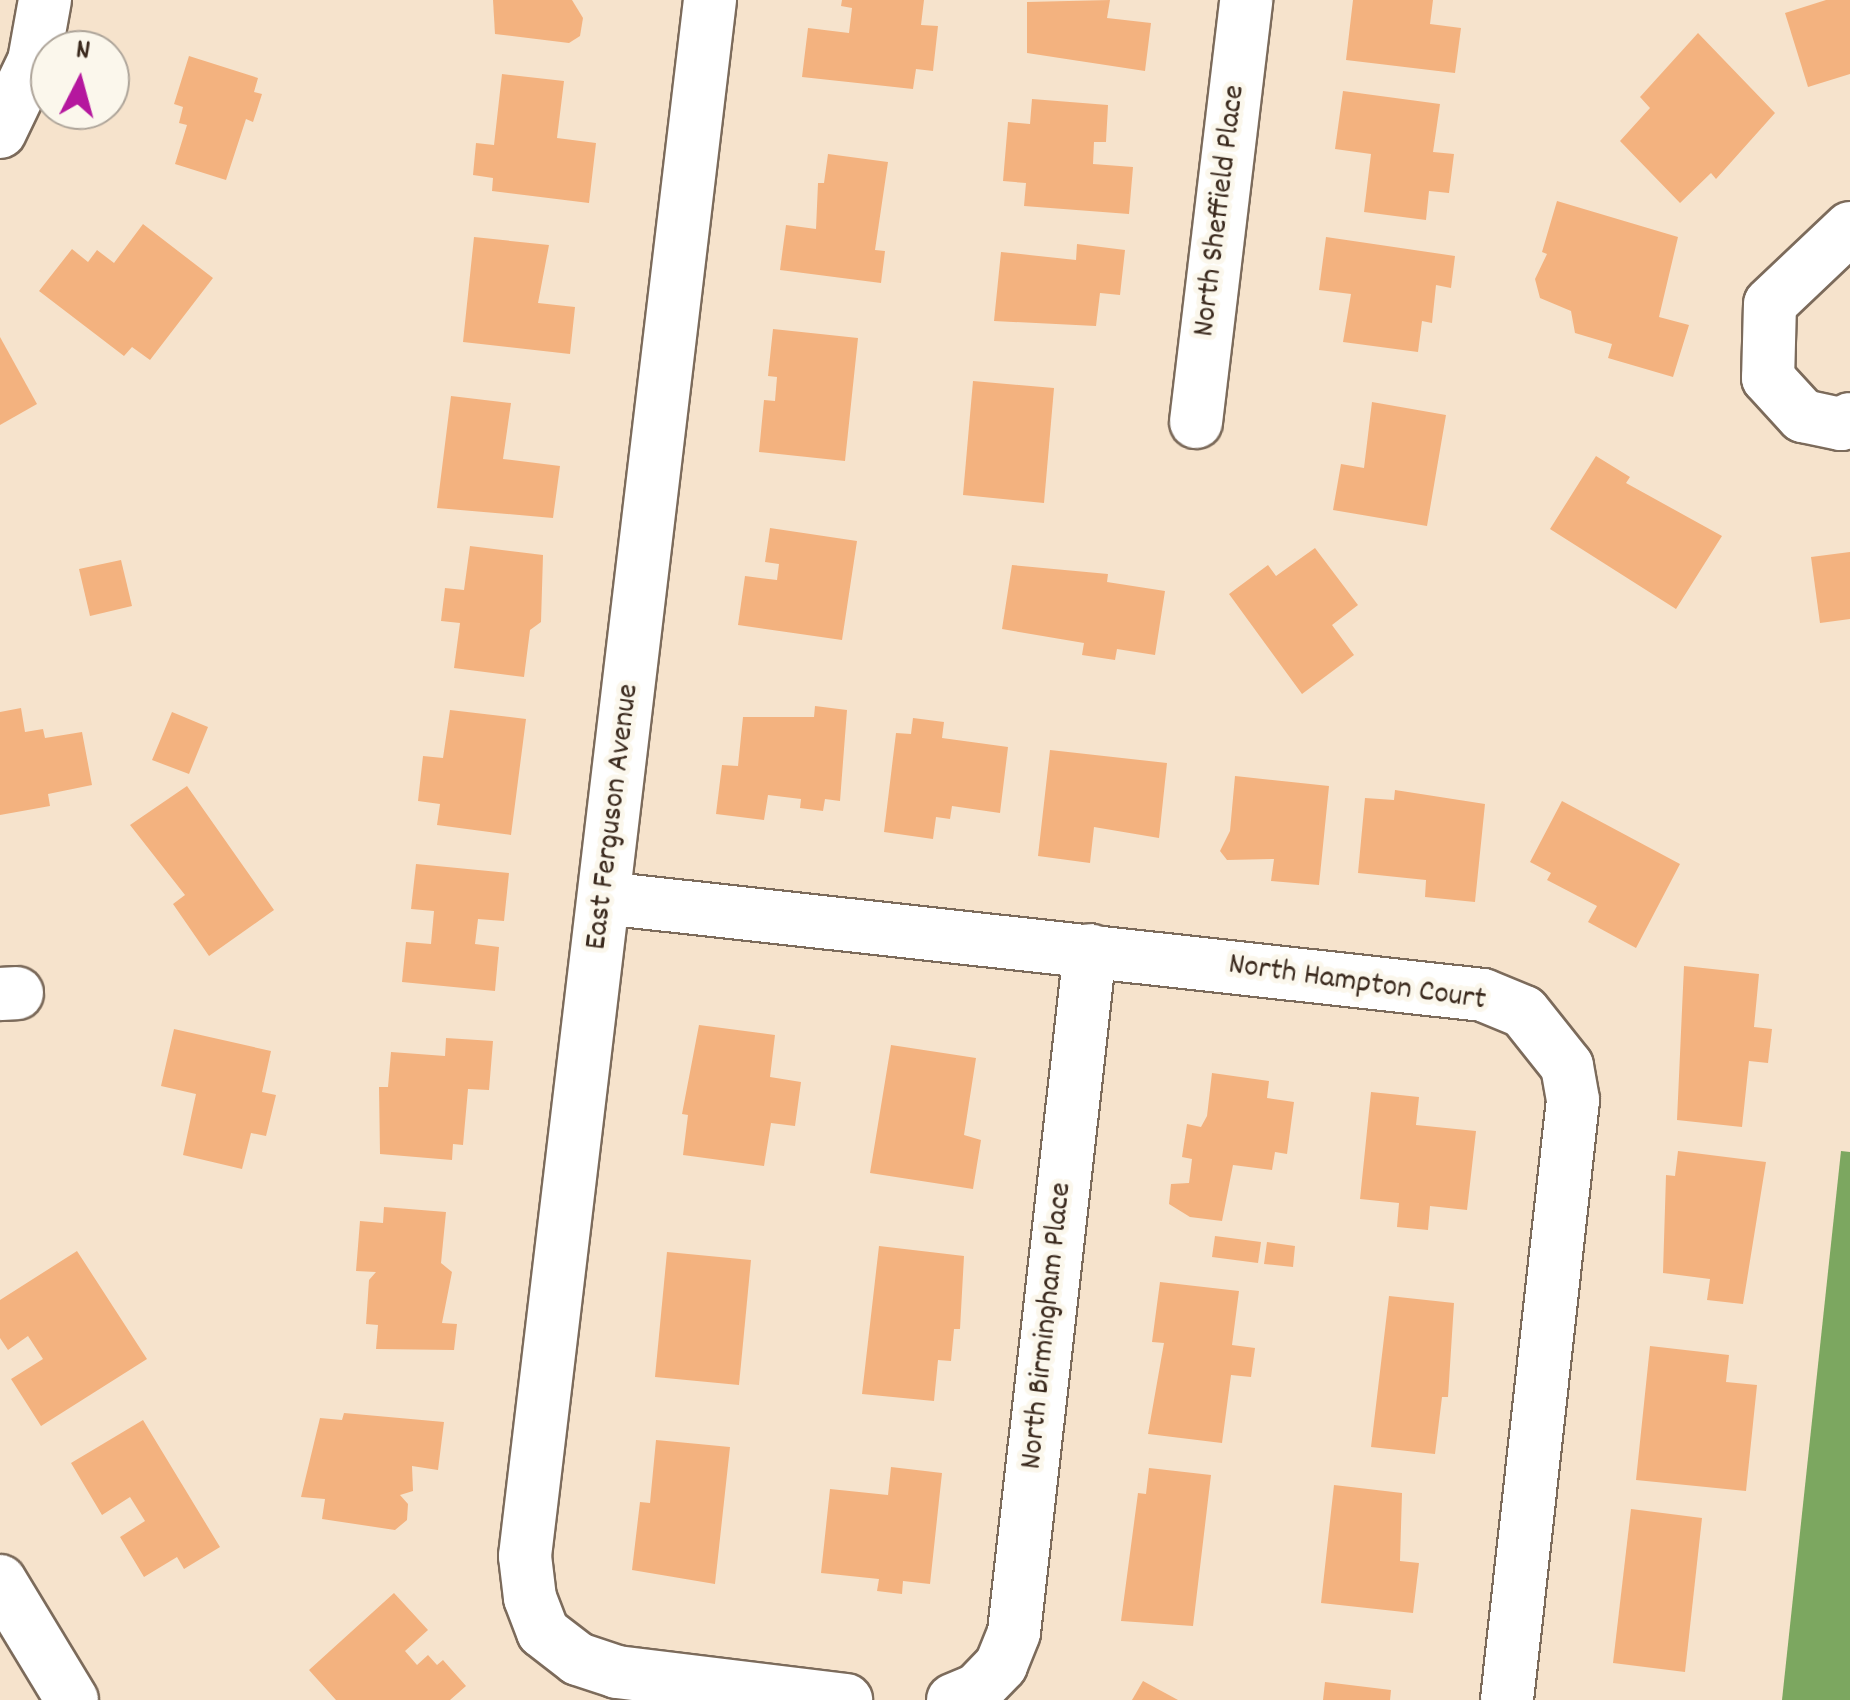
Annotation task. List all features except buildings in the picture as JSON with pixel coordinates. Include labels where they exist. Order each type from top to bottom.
[{"type":"street","points":[[0,132],[34,61],[45,0]]},
{"type":"street","name":"East Ferguson Avenue","points":[[710,0],[524,1556],[530,1598],[543,1632],[578,1659],[616,1672],[846,1700]]},
{"type":"street","name":"North Sheffield Place","points":[[1196,422],[1246,0]]},
{"type":"street","points":[[1850,228],[1770,304],[1768,378],[1802,416],[1840,424],[1850,419]]},
{"type":"street","name":"North Hampton Court","points":[[604,898],[1483,995],[1524,1012],[1550,1036],[1567,1066],[1573,1100],[1507,1700]]},
{"type":"street","name":"North Birmingham Place","points":[[965,1695],[1002,1665],[1014,1632],[1090,950]]},
{"type":"street","points":[[0,1580],[72,1700]]},
{"type":"green space","points":[[1841,1151],[1850,1152],[1850,1700],[1782,1700]]}]
